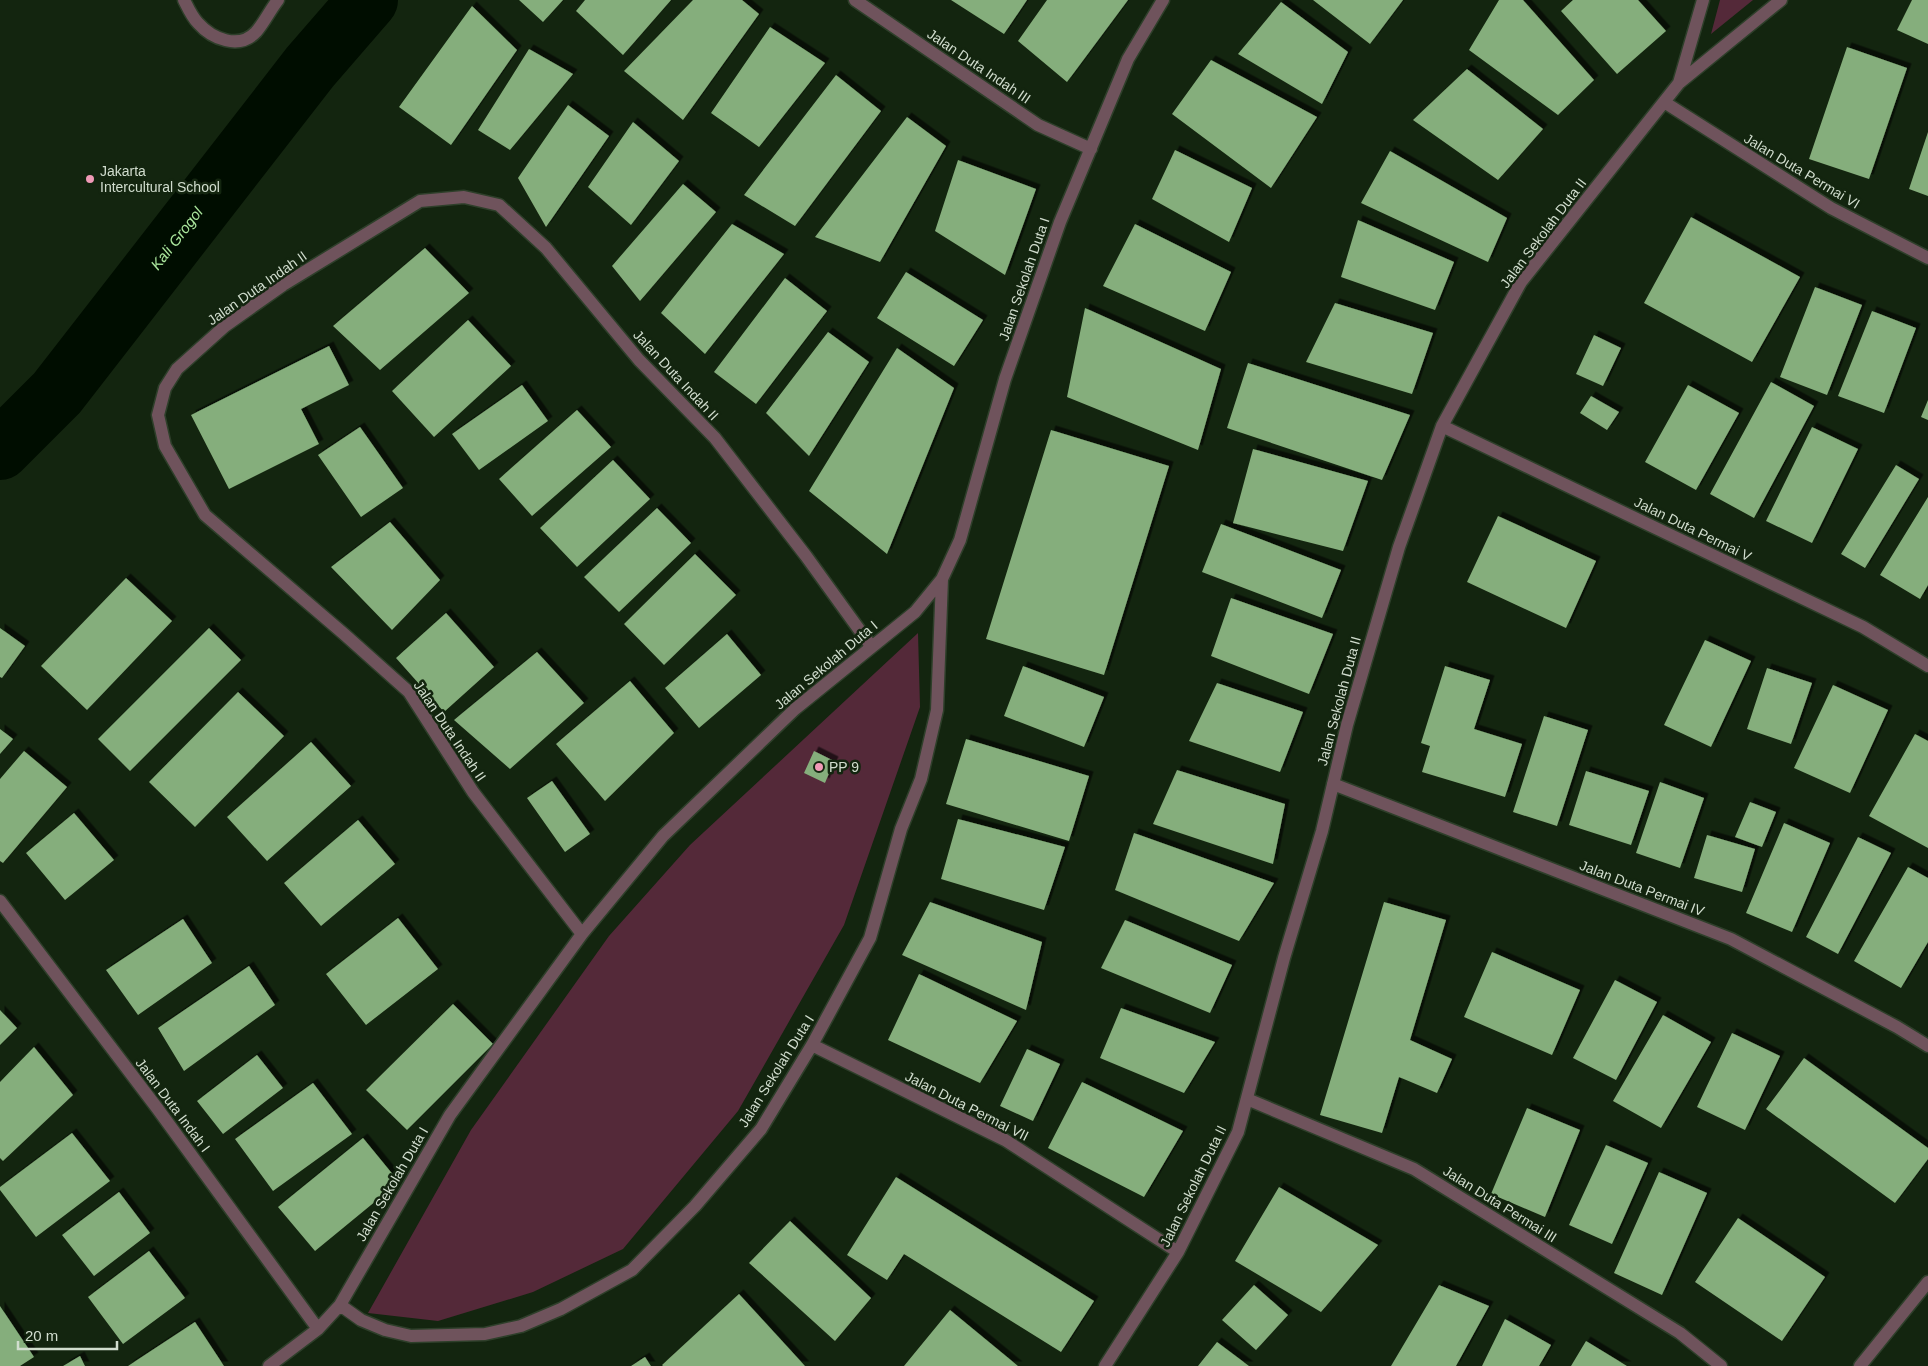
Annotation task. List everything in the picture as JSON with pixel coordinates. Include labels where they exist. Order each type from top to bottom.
[{"type":"street","points":[[184,0],[198,23],[208,33],[222,40],[236,42],[245,40],[255,33],[278,0]]},
{"type":"street","name":"Jalan Duta Indah III","points":[[855,0],[1038,125],[1091,149]]},
{"type":"street","name":"Jalan Sekolah Duta I","points":[[269,1366],[318,1329],[340,1305],[450,1115],[582,934],[664,836],[795,709],[915,612],[942,579],[960,540],[1005,379],[1060,222],[1128,59],[1163,0]]},
{"type":"street","name":"Jalan Sekolah Duta II","points":[[1679,83],[1703,0]]},
{"type":"street","name":"Jalan Sekolah Duta II","points":[[1105,1366],[1178,1252],[1238,1132],[1322,830],[1347,725],[1399,547],[1442,426],[1521,282],[1679,83],[1781,0]]},
{"type":"street","name":"Jalan Duta Permai VI","points":[[1664,102],[1831,208],[1928,258]]},
{"type":"street","name":"Jalan Duta Indah II","points":[[582,934],[473,792],[409,692],[205,516],[165,446],[158,415],[165,388],[177,369],[225,326],[283,285],[420,201],[464,197],[499,205],[546,248],[639,360],[715,438],[806,556],[872,646]]},
{"type":"street","name":"Jalan Duta Permai V","points":[[1442,426],[1863,627],[1928,666]]},
{"type":"street","name":"Jalan Sekolah Duta I","points":[[340,1305],[361,1320],[385,1330],[411,1336],[485,1334],[521,1326],[561,1309],[632,1270],[695,1206],[761,1128],[812,1045],[870,938],[901,829],[921,779],[937,710],[942,579]]},
{"type":"street","name":"Jalan Duta Permai IV","points":[[1332,784],[1731,939],[1897,1027],[1928,1046]]},
{"type":"street","name":"Jalan Duta Indah I","points":[[0,901],[157,1108],[318,1329]]},
{"type":"street","name":"Jalan Duta Permai VII","points":[[812,1045],[1005,1140],[1178,1252]]},
{"type":"street","name":"Jalan Duta Permai III","points":[[1247,1099],[1414,1169],[1680,1333],[1721,1366]]},
{"type":"street","points":[[1860,1366],[1928,1282]]},
{"type":"shaded area","points":[[1720,0],[1753,0],[1711,34]]},
{"type":"shaded area","points":[[918,633],[920,707],[844,925],[738,1111],[623,1249],[533,1292],[438,1321],[368,1313],[471,1130],[609,936],[690,845]]},
{"type":"building","points":[[519,0],[563,0],[543,22]]},
{"type":"building","points":[[585,0],[671,0],[623,55],[576,11]]},
{"type":"building","points":[[693,0],[742,0],[759,14],[683,120],[624,71]]},
{"type":"building","points":[[951,0],[1027,0],[1004,34]]},
{"type":"building","points":[[1047,0],[1128,0],[1067,82],[1018,41]]},
{"type":"building","points":[[1313,0],[1403,0],[1370,44]]},
{"type":"building","points":[[1499,0],[1523,0],[1594,80],[1558,115],[1469,50]]},
{"type":"building","points":[[1573,0],[1638,0],[1666,31],[1617,74],[1561,11]]},
{"type":"building","points":[[1912,0],[1928,0],[1928,44],[1897,30]]},
{"type":"building","points":[[1281,2],[1348,52],[1322,104],[1238,54]]},
{"type":"building","points":[[472,6],[517,50],[451,145],[399,107]]},
{"type":"building","points":[[770,27],[825,63],[759,147],[711,113]]},
{"type":"building","points":[[1847,47],[1907,68],[1869,179],[1809,159]]},
{"type":"building","points":[[529,49],[573,74],[510,150],[478,130]]},
{"type":"building","points":[[1211,60],[1317,117],[1271,188],[1172,114]]},
{"type":"building","points":[[1467,69],[1543,129],[1498,180],[1413,120]]},
{"type":"building","points":[[836,75],[881,111],[795,226],[744,195]]},
{"type":"building","points":[[568,105],[609,136],[546,227],[518,178]]},
{"type":"building","points":[[907,117],[946,146],[880,262],[815,237]]},
{"type":"building","points":[[633,122],[679,161],[631,225],[588,187]]},
{"type":"building","points":[[1928,132],[1928,196],[1909,189]]},
{"type":"building","points":[[1175,150],[1252,188],[1229,242],[1152,199]]},
{"type":"building","points":[[1390,151],[1507,218],[1488,262],[1361,203]]},
{"type":"building","points":[[958,160],[1036,189],[1005,275],[935,231]]},
{"type":"building","points":[[683,184],[716,212],[640,301],[612,266]]},
{"type":"building","points":[[1691,217],[1800,277],[1752,362],[1644,303]]},
{"type":"building","points":[[1358,220],[1454,262],[1435,310],[1341,277]]},
{"type":"building","points":[[732,224],[784,254],[705,354],[661,313]]},
{"type":"building","points":[[1135,224],[1231,272],[1205,331],[1103,286]]},
{"type":"building","points":[[425,248],[469,293],[380,370],[333,326]]},
{"type":"building","points":[[906,272],[983,320],[954,366],[877,318]]},
{"type":"building","points":[[785,278],[827,311],[756,404],[714,372]]},
{"type":"building","points":[[1815,287],[1862,305],[1827,395],[1780,377]]},
{"type":"building","points":[[1335,303],[1433,333],[1412,394],[1306,362]]},
{"type":"building","points":[[1085,308],[1221,369],[1198,450],[1067,397]]},
{"type":"building","points":[[1872,311],[1916,328],[1884,413],[1838,396]]},
{"type":"building","points":[[468,320],[511,366],[434,437],[392,391]]},
{"type":"building","points":[[828,332],[869,362],[809,456],[766,413]]},
{"type":"building","points":[[1594,335],[1621,348],[1603,386],[1576,374]]},
{"type":"building","points":[[329,346],[349,385],[301,409],[319,444],[229,489],[191,415]]},
{"type":"building","points":[[897,348],[954,388],[887,554],[809,491]]},
{"type":"building","points":[[1248,363],[1410,415],[1382,480],[1227,428]]},
{"type":"building","points":[[1771,382],[1814,406],[1754,518],[1710,494]]},
{"type":"building","points":[[522,385],[548,421],[479,470],[452,434]]},
{"type":"building","points":[[1688,385],[1739,413],[1696,490],[1645,462]]},
{"type":"building","points":[[1591,396],[1619,412],[1607,430],[1580,413]]},
{"type":"building","points":[[1928,400],[1928,420],[1921,417]]},
{"type":"building","points":[[577,410],[611,447],[532,516],[499,479]]},
{"type":"building","points":[[360,427],[403,488],[361,517],[318,455]]},
{"type":"building","points":[[1812,427],[1858,449],[1812,543],[1766,521]]},
{"type":"building","points":[[1051,430],[1169,466],[1104,675],[986,639]]},
{"type":"building","points":[[1253,449],[1368,481],[1343,551],[1233,523]]},
{"type":"building","points":[[613,460],[650,499],[577,567],[540,528]]},
{"type":"building","points":[[1896,465],[1919,479],[1865,568],[1841,554]]},
{"type":"building","points":[[1928,497],[1928,585],[1920,599],[1880,575]]},
{"type":"building","points":[[657,508],[691,543],[619,612],[584,577]]},
{"type":"building","points":[[1498,516],[1596,561],[1566,628],[1467,582]]},
{"type":"building","points":[[390,522],[440,580],[392,630],[331,567]]},
{"type":"building","points":[[1221,524],[1341,570],[1322,618],[1202,572]]},
{"type":"building","points":[[695,554],[736,595],[664,665],[624,624]]},
{"type":"building","points":[[126,578],[172,621],[87,710],[41,666]]},
{"type":"building","points":[[1231,598],[1333,634],[1309,694],[1211,656]]},
{"type":"building","points":[[446,613],[494,667],[444,712],[396,658]]},
{"type":"building","points":[[0,628],[25,646],[2,678],[0,677]]},
{"type":"building","points":[[209,628],[241,660],[130,771],[98,739]]},
{"type":"building","points":[[727,634],[761,675],[699,728],[665,688]]},
{"type":"building","points":[[1705,640],[1751,661],[1711,747],[1664,725]]},
{"type":"building","points":[[537,652],[584,703],[510,769],[454,720]]},
{"type":"building","points":[[1023,666],[1104,697],[1084,747],[1004,716]]},
{"type":"building","points":[[1445,666],[1490,680],[1474,729],[1522,744],[1505,797],[1422,772],[1430,746],[1421,743]]},
{"type":"building","points":[[1767,668],[1812,683],[1791,744],[1747,729]]},
{"type":"building","points":[[630,681],[674,733],[605,801],[556,744]]},
{"type":"building","points":[[1217,683],[1303,712],[1280,772],[1189,741]]},
{"type":"building","points":[[1833,685],[1888,710],[1850,793],[1794,768]]},
{"type":"building","points":[[238,692],[284,736],[195,827],[149,782]]},
{"type":"building","points":[[1544,716],[1588,730],[1557,826],[1513,812]]},
{"type":"building","points":[[0,729],[13,739],[0,754]]},
{"type":"building","points":[[1915,734],[1928,741],[1928,848],[1869,816]]},
{"type":"building","points":[[966,739],[1089,776],[1069,841],[946,804]]},
{"type":"building","points":[[311,742],[351,786],[267,861],[227,817]]},
{"type":"building","points":[[24,751],[67,787],[3,863],[0,861],[0,779]]},
{"type":"building","name":"PP 9","points":[[814,751],[834,761],[825,783],[804,773]]},
{"type":"building","points":[[1177,770],[1285,804],[1273,864],[1153,824]]},
{"type":"building","points":[[1586,771],[1649,791],[1631,845],[1569,825]]},
{"type":"building","points":[[552,781],[590,834],[565,852],[527,798]]},
{"type":"building","points":[[1660,782],[1704,798],[1680,868],[1636,853]]},
{"type":"building","points":[[1750,802],[1776,812],[1762,847],[1735,837]]},
{"type":"building","points":[[74,813],[114,860],[65,900],[26,853]]},
{"type":"building","points":[[958,819],[1065,847],[1044,910],[941,879]]},
{"type":"building","points":[[358,820],[395,864],[321,926],[284,883]]},
{"type":"building","points":[[1784,823],[1830,843],[1792,932],[1746,913]]},
{"type":"building","points":[[1134,833],[1274,883],[1239,941],[1115,890]]},
{"type":"building","points":[[1707,835],[1755,849],[1742,892],[1694,878]]},
{"type":"building","points":[[1858,837],[1891,853],[1838,954],[1806,937]]},
{"type":"building","points":[[1908,867],[1928,878],[1928,942],[1901,988],[1854,961]]},
{"type":"building","points":[[930,902],[1042,942],[1026,1010],[902,955]]},
{"type":"building","points":[[1384,902],[1446,920],[1410,1040],[1452,1059],[1437,1093],[1399,1077],[1382,1133],[1320,1115]]},
{"type":"building","points":[[398,918],[438,969],[366,1025],[326,974]]},
{"type":"building","points":[[183,919],[212,963],[138,1015],[106,970]]},
{"type":"building","points":[[1125,920],[1232,965],[1210,1013],[1101,968]]},
{"type":"building","points":[[1492,952],[1580,990],[1552,1055],[1464,1017]]},
{"type":"building","points":[[249,966],[275,1005],[184,1071],[158,1028]]},
{"type":"building","points":[[919,974],[1017,1021],[980,1083],[888,1040]]},
{"type":"building","points":[[1615,980],[1657,1002],[1616,1080],[1573,1058]]},
{"type":"building","points":[[453,1004],[493,1044],[407,1130],[366,1090]]},
{"type":"building","points":[[1121,1008],[1215,1042],[1184,1093],[1100,1058]]},
{"type":"building","points":[[0,1010],[17,1028],[0,1045]]},
{"type":"building","points":[[1663,1015],[1711,1042],[1661,1128],[1613,1101]]},
{"type":"building","points":[[1732,1033],[1780,1056],[1745,1130],[1697,1107]]},
{"type":"building","points":[[34,1047],[73,1095],[3,1161],[0,1158],[0,1082]]},
{"type":"building","points":[[1027,1049],[1060,1064],[1033,1121],[1000,1106]]},
{"type":"building","points":[[257,1055],[283,1088],[223,1134],[197,1101]]},
{"type":"building","points":[[1804,1058],[1928,1148],[1928,1159],[1895,1203],[1766,1109]]},
{"type":"building","points":[[1082,1082],[1183,1131],[1144,1197],[1048,1148]]},
{"type":"building","points":[[313,1083],[352,1134],[273,1191],[235,1139]]},
{"type":"building","points":[[1527,1108],[1580,1130],[1545,1217],[1491,1194]]},
{"type":"building","points":[[72,1133],[110,1181],[36,1237],[0,1190],[0,1187]]},
{"type":"building","points":[[363,1138],[399,1182],[315,1251],[278,1207]]},
{"type":"building","points":[[1606,1145],[1648,1163],[1612,1244],[1569,1225]]},
{"type":"building","points":[[1659,1172],[1707,1193],[1662,1295],[1614,1273]]},
{"type":"building","points":[[896,1177],[1094,1301],[1061,1352],[904,1254],[887,1280],[847,1255]]},
{"type":"building","points":[[1279,1187],[1378,1245],[1321,1312],[1235,1261]]},
{"type":"building","points":[[119,1192],[150,1233],[94,1276],[62,1235]]},
{"type":"building","points":[[1738,1218],[1825,1277],[1782,1341],[1695,1282]]},
{"type":"building","points":[[790,1221],[871,1298],[835,1341],[749,1263]]},
{"type":"building","points":[[149,1251],[185,1298],[123,1344],[88,1297]]},
{"type":"building","points":[[1254,1285],[1288,1315],[1256,1350],[1222,1320]]},
{"type":"building","points":[[1439,1285],[1489,1306],[1456,1366],[1391,1366]]},
{"type":"building","points":[[739,1294],[805,1366],[662,1365]]},
{"type":"building","points":[[0,1306],[34,1357],[20,1366],[0,1366]]},
{"type":"building","points":[[950,1310],[1018,1366],[904,1366]]},
{"type":"building","points":[[1505,1319],[1551,1345],[1539,1366],[1482,1366]]},
{"type":"building","points":[[195,1322],[224,1366],[128,1366]]},
{"type":"building","points":[[1586,1341],[1627,1366],[1571,1366]]},
{"type":"building","points":[[1217,1342],[1249,1366],[1198,1366]]},
{"type":"building","points":[[80,1356],[85,1366],[63,1366]]},
{"type":"building","points":[[645,1357],[651,1366],[631,1366]]},
{"type":"waterway","name":"Kali Grogol","points":[[0,450],[57,393],[310,67],[368,0]]},
{"type":"place","name":"Jakarta Intercultural School","points":[[90,179]]},
{"type":"place","name":"PP 9","points":[[819,767]]}]
